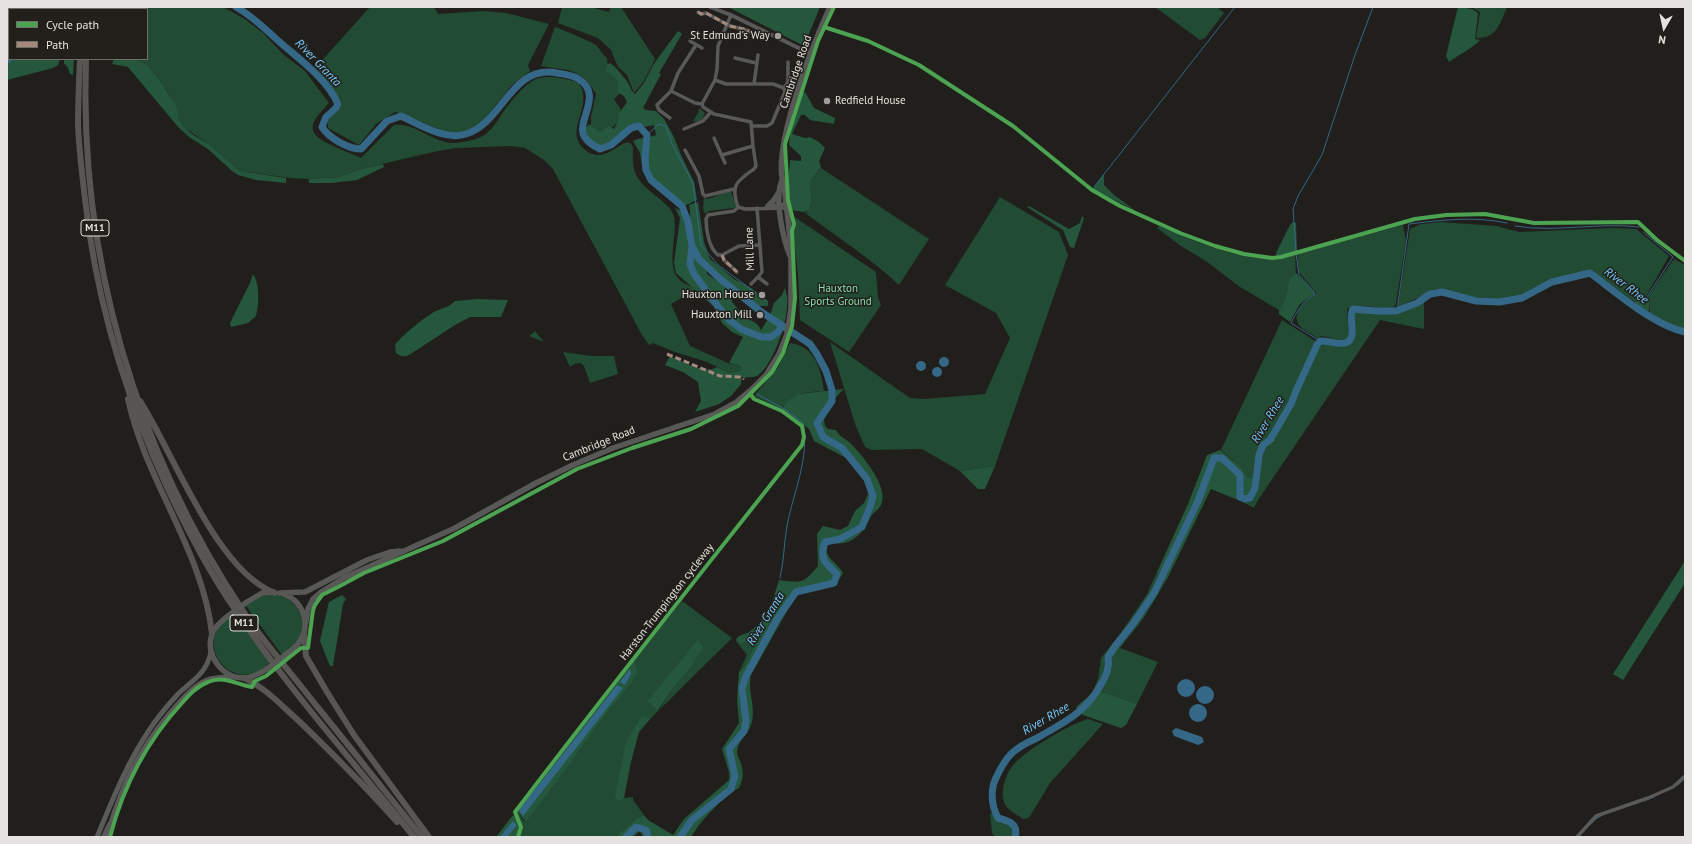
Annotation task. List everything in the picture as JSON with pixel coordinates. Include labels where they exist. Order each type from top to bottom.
[{"type":"highway","name":"Cambridge Road","points":[[306,622],[311,603],[321,592],[357,572],[392,558],[402,551],[455,528],[536,483],[573,465],[613,448],[724,409],[743,397],[760,382],[774,363],[785,340],[789,325],[792,298],[790,257],[786,247],[783,206],[784,185],[782,180],[781,161],[785,136],[811,54],[830,7]]},
{"type":"highway","name":"M11","points":[[80,60],[78,125],[80,164],[88,232],[103,305],[123,378],[130,411],[143,446],[200,582],[210,615],[212,634]]},
{"type":"highway","name":"M11","points":[[86,60],[85,127],[94,224],[118,340],[135,393],[156,449],[180,503],[226,585],[247,616],[296,680],[422,837]]},
{"type":"highway","name":"Cambridge Road","points":[[782,180],[779,191],[783,206]]},
{"type":"highway","points":[[767,207],[774,200],[779,191]]},
{"type":"highway","name":"M11","points":[[123,378],[176,509],[199,553],[227,598],[290,684],[413,837]]},
{"type":"highway","name":"M11","points":[[135,393],[191,497],[234,561],[261,586],[278,593]]},
{"type":"highway","name":"Cambridge Road","points":[[278,593],[305,592],[367,560],[390,552],[402,551]]},
{"type":"highway","points":[[304,633],[299,643],[267,669],[256,675],[244,678],[236,677],[220,668],[211,652],[212,634],[220,622],[262,593],[278,593],[289,596],[297,602],[302,609],[306,622],[304,633],[306,656],[354,735],[428,837]]},
{"type":"highway","name":"M11","points":[[244,678],[260,686],[333,754],[413,837]]},
{"type":"main road","points":[[96,837],[128,765],[147,733],[169,704],[206,668],[211,652]]},
{"type":"main road","points":[[107,837],[116,808],[132,772],[146,746],[166,717],[182,699],[206,681],[218,678],[236,677]]},
{"type":"street","points":[[710,7],[731,15],[811,54]]},
{"type":"street","points":[[698,12],[754,34]]},
{"type":"street","points":[[702,104],[714,80],[717,69],[718,46],[731,15]]},
{"type":"street","points":[[690,41],[702,48]]},
{"type":"street","points":[[670,118],[659,110],[657,105],[671,91],[678,73],[696,45]]},
{"type":"street","points":[[754,84],[758,55]]},
{"type":"street","points":[[735,58],[756,63]]},
{"type":"street","points":[[752,126],[767,126],[772,123],[785,92],[784,88],[788,82],[788,62]]},
{"type":"street","points":[[714,80],[726,84],[773,84],[784,88]]},
{"type":"street","points":[[671,91],[695,103],[702,104],[703,107],[710,113],[751,122],[752,146],[756,166],[738,180],[734,189],[738,207]]},
{"type":"street","points":[[684,129],[703,121],[710,113]]},
{"type":"street","points":[[714,138],[725,163]]},
{"type":"street","points":[[722,155],[752,146]]},
{"type":"street","points":[[685,150],[699,176],[702,194],[704,196],[708,197],[734,189]]},
{"type":"street","points":[[738,207],[745,209],[783,206]]},
{"type":"street","points":[[738,207],[734,211],[708,215],[706,219],[714,252],[718,255],[722,255],[739,246],[760,245]]},
{"type":"street","name":"Mill Lane","points":[[757,208],[762,272],[758,277],[767,284]]},
{"type":"street","points":[[722,255],[724,260],[737,272]]},
{"type":"street","points":[[751,284],[758,277]]},
{"type":"street","points":[[1577,837],[1596,816],[1654,796],[1673,787],[1685,776]]},
{"type":"street","points":[[103,837],[116,808]]},
{"type":"green space","points":[[223,7],[243,18],[262,32],[284,55],[305,71],[329,103],[314,121],[313,131],[316,136],[331,145],[361,158],[394,125],[409,126],[445,142],[455,143],[480,138],[490,130],[517,94],[534,80],[549,77],[578,82],[582,90],[583,99],[577,132],[578,140],[582,147],[591,153],[599,155],[607,153],[625,143],[629,143],[633,147],[633,166],[639,179],[672,211],[675,224],[673,265],[675,272],[678,278],[696,289],[671,304],[690,346],[730,364],[742,367],[740,371],[730,373],[707,362],[653,343],[649,345],[642,335],[553,169],[544,160],[525,148],[511,146],[456,148],[361,169],[339,177],[309,179],[290,178],[240,171],[210,145],[185,128],[178,117],[170,96],[163,85],[148,65],[138,60],[148,60],[148,8],[118,8]]},
{"type":"green space","points":[[370,7],[434,7],[438,14],[484,11],[506,13],[549,24],[528,65],[530,71],[511,86],[480,125],[468,131],[452,134],[395,112],[376,124],[359,145],[328,128],[328,120],[340,108],[342,103],[316,67]]},
{"type":"green space","points":[[562,7],[590,7],[609,12],[611,7],[621,7],[655,59],[644,81],[634,93],[627,75],[618,67],[611,50],[598,38],[558,23]]},
{"type":"green space","points":[[728,7],[820,7],[804,46]]},
{"type":"green space","points":[[1155,7],[1217,7],[1224,13],[1205,38],[1200,40]]},
{"type":"green space","points":[[1458,7],[1472,9],[1478,13],[1475,39],[1480,40],[1449,62],[1446,56]]},
{"type":"green space","points":[[1469,7],[1507,7],[1500,24],[1493,33],[1483,38],[1476,38],[1480,12]]},
{"type":"green space","points":[[555,27],[595,44],[607,58],[608,69],[619,80],[622,91],[614,99],[623,113],[622,117],[611,129],[601,136],[591,131],[591,117],[596,94],[585,79],[573,72],[541,66]]},
{"type":"green space","points":[[678,31],[682,34],[659,73],[661,74],[643,108],[646,110],[656,111],[664,119],[674,137],[694,182],[697,200],[686,205],[675,201],[653,179],[643,172],[640,153],[633,141],[656,135],[654,125],[644,127],[631,124],[614,141],[602,147],[590,141],[585,129],[589,124],[600,132],[609,126],[614,129],[619,119],[618,115],[627,102],[624,96],[617,92],[618,80],[606,71],[607,65],[610,63],[617,70],[635,94],[644,83],[653,65]]},
{"type":"green space","points":[[7,53],[8,60],[60,60],[58,65],[53,68],[7,80]]},
{"type":"green space","points":[[64,60],[74,60],[73,75],[70,74]]},
{"type":"green space","points":[[114,60],[138,60],[148,65],[163,85],[178,110],[178,117],[185,128],[192,134],[210,145],[240,171],[286,178],[286,183],[256,180],[238,175],[232,171],[208,149],[189,137],[179,128],[128,67],[112,64]]},
{"type":"green space","points":[[805,92],[814,108],[835,118],[834,124],[810,120],[805,115],[801,115],[792,134],[805,138],[810,137],[819,142],[825,148],[819,161],[821,167],[810,183],[812,200],[809,210],[804,212],[791,210],[788,183],[790,160],[801,161],[801,156],[789,145],[790,130],[801,94]]},
{"type":"green space","points":[[699,108],[705,113],[702,120],[693,122],[699,111]]},
{"type":"green space","points":[[383,164],[384,167],[357,180],[331,183],[309,183],[309,179],[339,177],[361,169]]},
{"type":"green space","points":[[821,168],[929,239],[899,285],[865,256],[805,213],[810,207],[811,203],[810,183]]},
{"type":"green space","points":[[1104,174],[1104,185],[1114,195],[1136,211],[1093,189]]},
{"type":"green space","points":[[731,192],[736,206],[734,208],[709,211],[705,214],[703,208],[704,198],[708,199]]},
{"type":"green space","points":[[1000,197],[1059,232],[1068,255],[995,466],[960,471],[922,449],[872,450],[865,447],[855,424],[830,342],[910,398],[924,399],[985,394],[1010,338],[996,313],[945,285]]},
{"type":"green space","points":[[698,202],[704,242],[710,259],[734,279],[751,288],[768,301],[768,306],[758,306],[752,309],[746,299],[737,296],[724,279],[712,269],[706,267],[707,274],[723,285],[731,294],[732,302],[740,312],[745,317],[755,322],[761,330],[770,316],[774,303],[782,295],[785,288],[787,302],[786,314],[778,344],[763,371],[755,377],[742,377],[741,384],[731,396],[719,404],[695,412],[701,401],[698,382],[683,372],[665,365],[670,356],[700,368],[713,369],[717,367],[730,373],[740,371],[742,367],[729,363],[743,337],[732,332],[722,323],[714,307],[676,273],[674,263],[680,218],[675,208],[690,221],[689,205]]},
{"type":"green space","points":[[1029,206],[1069,229],[1080,223],[1082,216],[1084,218],[1074,248],[1070,247],[1063,230],[1027,207]]},
{"type":"green space","name":"Hauxton Sports Ground","points":[[796,218],[876,272],[878,298],[881,305],[849,352],[800,320],[798,274],[791,219]]},
{"type":"green space","points":[[1293,222],[1296,223],[1297,251],[1276,257],[1276,253]]},
{"type":"green space","points":[[1440,222],[1496,226],[1519,232],[1613,228],[1636,229],[1669,256],[1645,298],[1643,297],[1635,302],[1589,271],[1553,279],[1509,300],[1466,297],[1436,289],[1398,307],[1410,229],[1421,224]]},
{"type":"green space","points":[[1403,225],[1406,240],[1396,303],[1393,310],[1369,306],[1356,306],[1347,309],[1349,335],[1344,341],[1322,336],[1317,338],[1303,329],[1297,319],[1297,314],[1299,309],[1307,300],[1316,293],[1299,272],[1297,254]]},
{"type":"green space","points":[[1159,226],[1208,246],[1242,255],[1260,258],[1277,258],[1295,255],[1296,273],[1289,279],[1286,300],[1283,306],[1279,310],[1240,287],[1206,261],[1181,246],[1157,228]]},
{"type":"green space","points":[[1674,259],[1685,265],[1684,329],[1679,329],[1650,315],[1649,301],[1647,298]]},
{"type":"green space","points":[[1296,273],[1315,293],[1299,305],[1290,322],[1279,314],[1279,310],[1285,300],[1289,279]]},
{"type":"green space","points":[[253,274],[257,283],[258,295],[256,316],[248,323],[231,327],[230,323]]},
{"type":"green space","points":[[1643,297],[1649,300],[1649,311],[1643,312],[1634,304]]},
{"type":"green space","points":[[477,299],[508,300],[501,317],[470,317],[409,355],[402,356],[396,353],[395,345],[398,341],[414,326],[436,311],[455,301]]},
{"type":"green space","points":[[1424,302],[1424,329],[1380,320],[1254,508],[1243,502],[1255,495],[1255,469],[1253,477],[1248,478],[1240,466],[1221,450],[1282,320],[1320,344],[1344,346],[1352,341],[1355,326],[1352,315],[1356,311],[1399,312]]},
{"type":"green space","points":[[535,331],[544,342],[529,336]]},
{"type":"green space","points":[[790,343],[799,345],[811,354],[819,367],[824,391],[805,393],[795,396],[786,403],[782,409],[754,396],[778,367]]},
{"type":"green space","points":[[563,352],[591,356],[614,356],[618,374],[590,383],[584,366],[581,363],[576,363],[570,367]]},
{"type":"green space","points":[[844,389],[828,408],[824,420],[825,425],[828,429],[836,430],[867,462],[878,480],[883,498],[879,508],[871,516],[857,536],[844,543],[828,543],[827,552],[831,560],[841,569],[843,573],[834,583],[796,595],[751,675],[750,687],[753,706],[753,719],[750,729],[737,748],[737,754],[743,773],[739,788],[732,792],[712,810],[691,837],[643,837],[640,831],[633,837],[615,837],[636,819],[644,815],[648,820],[673,835],[684,819],[729,780],[729,772],[722,749],[739,723],[737,699],[739,672],[746,663],[753,649],[746,642],[741,644],[736,639],[748,633],[763,619],[772,601],[779,580],[793,582],[802,581],[813,572],[818,566],[817,534],[823,526],[840,530],[848,526],[855,511],[864,503],[868,494],[868,488],[861,474],[848,459],[814,441],[809,429],[782,409],[787,401],[797,394]]},
{"type":"green space","points":[[1220,450],[1240,466],[1248,478],[1253,477],[1256,457],[1261,456],[1255,495],[1243,502],[1211,489],[1166,581],[1157,572],[1188,504],[1207,455]]},
{"type":"green space","points":[[995,466],[985,489],[978,489],[960,471]]},
{"type":"green space","points":[[1685,561],[1685,583],[1623,680],[1613,674]]},
{"type":"green space","points":[[1157,572],[1166,581],[1143,619],[1120,648],[1158,662],[1137,704],[1094,689],[1098,679],[1101,658],[1120,634],[1147,594]]},
{"type":"green space","points":[[274,594],[282,596],[295,605],[302,618],[302,633],[298,641],[282,655],[246,606],[261,596]]},
{"type":"green space","points":[[342,595],[346,599],[343,604],[333,666],[330,666],[320,641],[329,602]]},
{"type":"green space","points":[[682,601],[732,638],[651,718],[642,717],[636,726],[621,801],[624,798],[633,797],[633,800],[644,815],[636,819],[615,837],[519,837],[522,826],[516,813],[517,811],[526,822],[638,673],[634,659]],"holes":[[[698,639],[689,670],[671,691],[659,710],[648,703]]]},
{"type":"green space","points":[[234,614],[270,662],[262,669],[252,674],[242,675],[234,673],[220,662],[216,654],[214,637],[218,628]]},
{"type":"green space","points":[[698,639],[703,647],[689,670],[671,691],[658,710],[647,702]]},
{"type":"green space","points":[[736,639],[741,643],[746,642],[753,649],[746,663],[740,669],[747,655]]},
{"type":"green space","points":[[634,659],[638,673],[526,822],[517,811]]},
{"type":"green space","points":[[1094,689],[1137,704],[1126,725],[1121,728],[1083,715],[1076,707],[1090,695]]},
{"type":"green space","points":[[642,716],[651,718],[639,732],[624,798],[621,801],[617,800],[615,797],[626,742]]},
{"type":"green space","points":[[1088,719],[1103,724],[1050,783],[1029,818],[1023,819],[1009,810],[1004,801],[1003,789],[1004,782],[1013,765],[1031,750],[1051,737]]},
{"type":"green space","points":[[990,813],[993,814],[996,819],[1011,824],[1015,830],[1013,837],[995,837],[992,833]]},
{"type":"green space","points":[[513,815],[519,825],[517,837],[496,837]]},
{"type":"water","points":[[942,357],[946,357],[949,362],[946,367],[942,367],[939,364],[939,360]]},
{"type":"water","points":[[919,361],[923,361],[926,366],[923,371],[919,371],[916,368],[916,364]]},
{"type":"water","points":[[935,367],[939,367],[942,372],[939,377],[935,377],[932,374],[932,370]]},
{"type":"water","points":[[630,669],[631,674],[625,685],[620,682]]},
{"type":"water","points":[[1186,679],[1192,682],[1195,688],[1192,694],[1186,697],[1180,694],[1177,688],[1180,682]]},
{"type":"water","points":[[617,685],[623,688],[523,816],[519,810]]},
{"type":"water","points":[[1205,686],[1211,689],[1214,695],[1211,701],[1205,704],[1199,701],[1196,695],[1199,689]]},
{"type":"water","points":[[1198,704],[1204,707],[1207,713],[1204,719],[1198,722],[1192,719],[1189,713],[1192,707]]},
{"type":"water","points":[[1176,728],[1202,737],[1204,742],[1198,745],[1174,736],[1172,731]]},
{"type":"water","points":[[513,821],[517,825],[507,837],[500,837]]},
{"type":"waterway","name":"River Granta","points":[[236,7],[258,22],[310,68],[329,88],[338,104],[336,108],[326,117],[322,127],[334,139],[356,149],[361,149],[387,121],[401,116],[432,131],[458,136],[466,134],[479,128],[489,119],[518,85],[529,77],[541,73],[557,73],[570,75],[577,78],[585,84],[589,92],[588,107],[583,122],[584,136],[587,141],[600,149],[611,145],[631,128],[639,126],[647,135],[645,158],[646,170],[651,180],[682,206],[688,222],[692,246],[699,259],[719,278],[760,311],[810,344],[817,354],[826,371],[832,390],[832,401],[817,423],[823,437],[842,448],[867,479],[873,496],[870,507],[862,527],[840,539],[825,542],[823,557],[826,564],[837,574],[834,583],[796,592],[777,619],[746,676],[742,688],[746,721],[744,731],[729,749],[735,776],[731,789],[692,820],[680,837]]},
{"type":"waterway","points":[[1094,187],[1235,7]]},
{"type":"waterway","points":[[1296,251],[1293,209],[1298,196],[1322,155],[1355,55],[1373,7]]},
{"type":"waterway","points":[[647,135],[659,124],[666,126],[672,144],[693,183],[701,245],[718,265],[756,293]]},
{"type":"waterway","points":[[1397,311],[1409,224],[1470,219],[1507,223]]},
{"type":"waterway","points":[[1515,226],[1530,228],[1608,226],[1639,227]]},
{"type":"waterway","points":[[1639,309],[1673,257],[1643,232]]},
{"type":"waterway","name":"River Granta","points":[[692,246],[690,264],[694,274],[726,317],[741,329],[761,337],[771,337],[779,331],[781,325]]},
{"type":"waterway","points":[[1296,254],[1299,275],[1314,292],[1314,295],[1300,307],[1291,323],[1320,341]]},
{"type":"waterway","name":"River Rhee","points":[[1015,837],[1016,829],[1009,822],[998,818],[993,804],[993,785],[1003,763],[1020,747],[1073,716],[1094,695],[1107,672],[1108,657],[1154,593],[1198,501],[1214,458],[1222,458],[1240,475],[1240,497],[1245,499],[1250,498],[1255,488],[1259,455],[1263,445],[1270,440],[1291,404],[1317,345],[1320,341],[1336,343],[1345,343],[1349,341],[1352,333],[1351,318],[1353,309],[1396,311],[1417,303],[1430,294],[1442,292],[1476,301],[1499,302],[1522,298],[1552,282],[1590,273],[1623,299],[1648,316],[1660,323],[1685,332]]},
{"type":"waterway","points":[[757,394],[786,410],[803,423],[805,436],[803,462],[787,526],[780,578]]},
{"type":"waterway","points":[[1678,785],[1685,778]]},
{"type":"waterway","points":[[1644,801],[1654,797]]},
{"type":"waterway","points":[[1590,825],[1601,816]]},
{"type":"waterway","name":"River Granta","points":[[626,837],[636,827],[646,830],[648,837]]},
{"type":"marked path","points":[[698,12],[701,14],[706,13],[730,26],[754,33]]},
{"type":"marked path","points":[[722,255],[724,260],[737,272]]},
{"type":"marked path","points":[[667,354],[720,376],[741,377],[744,379]]},
{"type":"cycle path","points":[[110,837],[115,818],[129,783],[147,749],[169,718],[182,703],[197,688],[214,680],[231,681],[252,687],[255,681],[266,676],[301,648],[308,648],[313,610],[322,595],[364,573],[443,541],[577,469],[632,448],[691,429],[738,406],[772,372],[783,353],[792,326],[795,298],[792,231],[794,224],[788,200],[785,144],[818,41],[834,7]]},
{"type":"cycle path","points":[[824,27],[868,41],[919,65],[1013,126],[1092,190],[1120,206],[1180,233],[1215,246],[1244,254],[1272,258],[1281,257],[1415,219],[1446,215],[1485,214],[1534,223],[1638,222],[1657,240],[1685,261]]},
{"type":"cycle path","name":"Harston-Trumpington cycleway","points":[[518,837],[521,827],[515,812],[802,445],[804,437],[802,426],[782,411],[754,399],[751,395]]},
{"type":"place","name":"St Edmund's Way","points":[[778,36]]},
{"type":"place","name":"Redfield House","points":[[827,101]]},
{"type":"place","name":"Hauxton House","points":[[762,295]]},
{"type":"place","name":"Hauxton Mill","points":[[760,315]]}]
